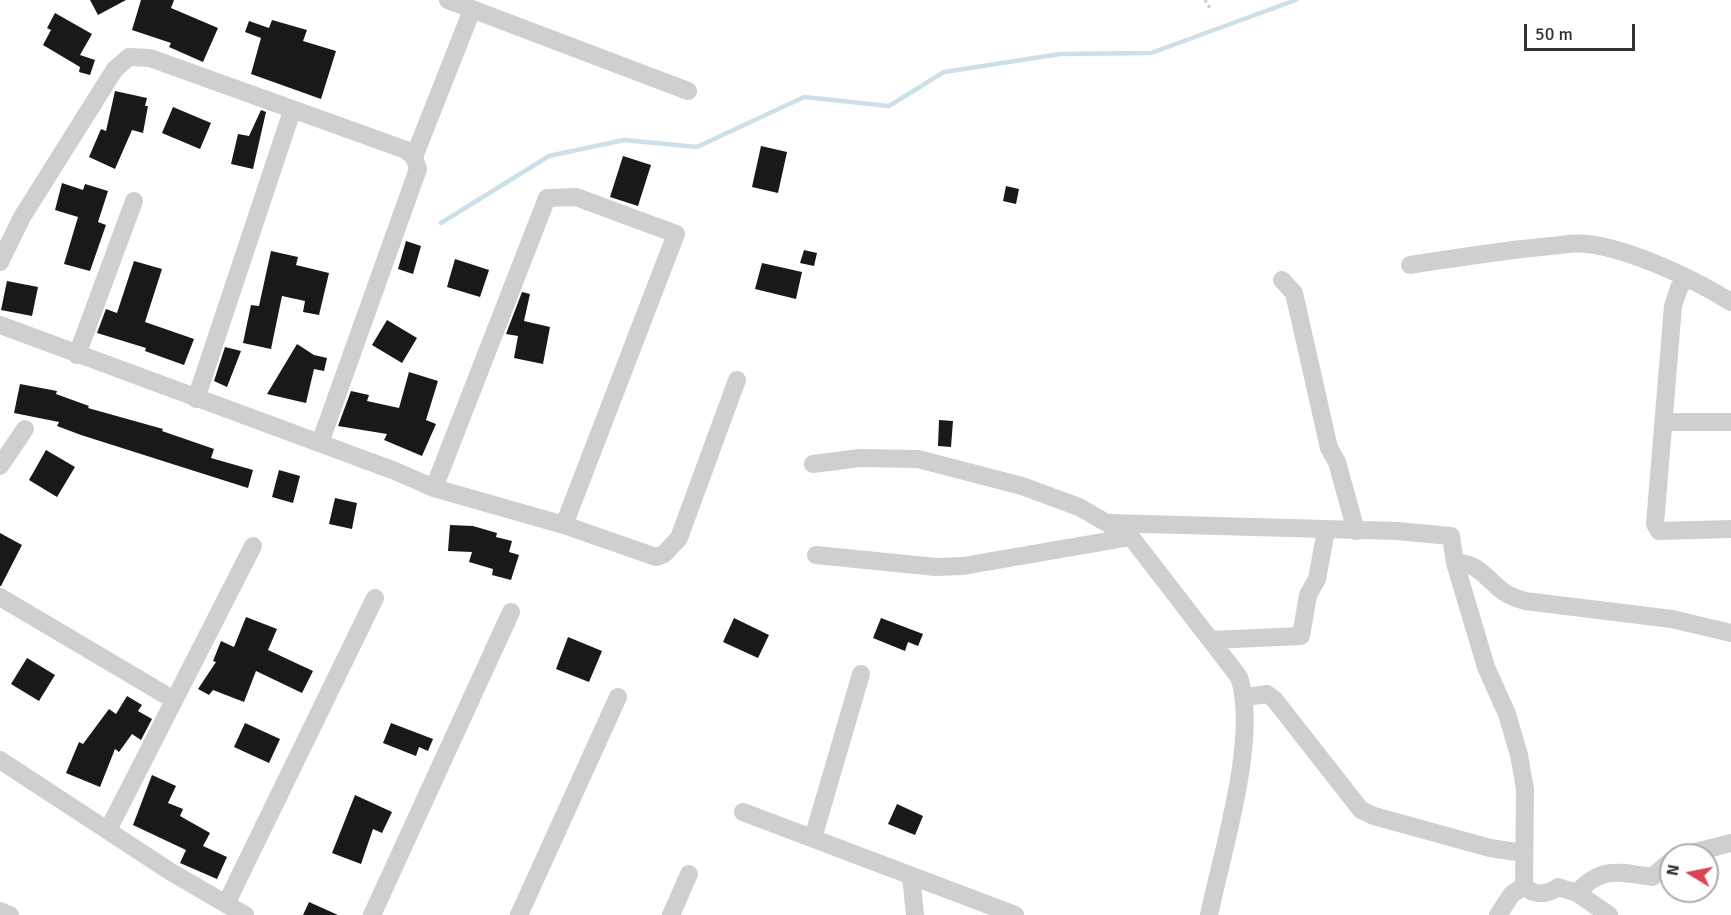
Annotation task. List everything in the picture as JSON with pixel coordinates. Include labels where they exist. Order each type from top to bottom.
[{"type":"street","points":[[448,0],[688,91]]},
{"type":"street","points":[[414,157],[472,10]]},
{"type":"street","points":[[0,262],[22,217],[115,69],[129,57],[150,58],[292,111],[406,150],[414,157],[418,169],[320,443]]},
{"type":"street","points":[[196,399],[292,111]]},
{"type":"street","points":[[434,488],[547,198],[576,197],[676,234],[564,525]]},
{"type":"street","points":[[77,355],[134,201]]},
{"type":"street","points":[[1410,265],[1537,247],[1587,243],[1638,256],[1686,279],[1698,282],[1731,302]]},
{"type":"street","points":[[1686,279],[1679,288],[1672,306],[1655,524],[1659,531],[1670,532],[1731,529]]},
{"type":"street","points":[[1282,280],[1294,293],[1329,448],[1336,462],[1356,531]]},
{"type":"street","points":[[0,325],[320,443],[434,488],[564,525],[656,557],[672,548],[679,538],[737,380]]},
{"type":"street","points":[[1664,422],[1731,422]]},
{"type":"street","points":[[0,466],[25,429]]},
{"type":"street","points":[[813,464],[860,458],[918,459],[1022,486],[1079,507],[1131,537],[1239,677],[1246,697],[1242,763],[1209,915]]},
{"type":"street","points":[[1110,523],[1451,536],[1455,563],[1486,667],[1507,714],[1519,755],[1525,789],[1524,886]]},
{"type":"street","points":[[1211,640],[1301,636],[1308,595],[1317,579],[1326,531]]},
{"type":"street","points":[[816,555],[936,567],[963,566],[1131,537]]},
{"type":"street","points":[[108,830],[253,546]]},
{"type":"street","points":[[1455,563],[1473,566],[1485,573],[1507,594],[1525,601],[1672,619],[1731,633]]},
{"type":"street","points":[[0,597],[174,700]]},
{"type":"street","points":[[226,904],[375,598]]},
{"type":"street","points":[[372,915],[510,612]]},
{"type":"street","points":[[813,838],[861,674]]},
{"type":"street","points":[[1246,697],[1267,694],[1274,699],[1361,810],[1374,816],[1490,848],[1524,853]]},
{"type":"street","points":[[519,915],[618,697]]},
{"type":"street","points":[[0,760],[246,915]]},
{"type":"street","points":[[743,812],[1015,915]]},
{"type":"street","points":[[1577,893],[1591,879],[1610,872],[1652,877],[1659,871]]},
{"type":"street","points":[[671,915],[689,874]]},
{"type":"street","points":[[911,876],[915,915]]},
{"type":"street","points":[[1524,886],[1537,893],[1551,892],[1558,887],[1577,893],[1610,915]]},
{"type":"street","points":[[1498,915],[1512,894],[1524,886]]},
{"type":"street","points":[[0,911],[10,915]]},
{"type":"path","points":[[1204,0],[1211,10]]},
{"type":"building","points":[[90,0],[126,0],[98,15]]},
{"type":"building","points":[[141,0],[174,0],[171,8],[218,28],[203,62],[169,47],[171,43],[132,30]]},
{"type":"building","points":[[55,13],[92,34],[80,55],[95,60],[90,75],[79,72],[80,67],[43,45],[51,30],[47,28]]},
{"type":"building","points":[[272,20],[307,30],[303,41],[336,51],[321,99],[251,74],[261,38],[245,32],[249,21],[269,28]]},
{"type":"building","points":[[115,91],[147,98],[145,106],[148,106],[143,133],[132,130],[115,169],[89,157],[101,129],[106,131]]},
{"type":"building","points":[[173,107],[211,123],[200,149],[162,133]]},
{"type":"building","points":[[261,110],[266,112],[253,169],[231,164],[238,134],[249,136]]},
{"type":"building","points":[[761,146],[787,152],[778,193],[752,187]]},
{"type":"building","points":[[623,156],[651,165],[638,206],[610,197]]},
{"type":"building","points":[[62,183],[83,190],[85,184],[108,191],[98,222],[106,225],[90,271],[64,264],[78,217],[55,210]]},
{"type":"building","points":[[1006,186],[1019,189],[1016,204],[1003,201]]},
{"type":"building","points":[[406,241],[421,246],[413,274],[398,269]]},
{"type":"building","points":[[804,250],[817,253],[814,266],[800,263]]},
{"type":"building","points":[[271,251],[298,257],[296,265],[329,273],[319,315],[303,312],[305,301],[282,296],[271,349],[243,343],[251,305],[259,306]]},
{"type":"building","points":[[455,259],[489,270],[480,297],[447,287]]},
{"type":"building","points":[[134,261],[162,269],[145,322],[194,339],[184,365],[145,351],[146,348],[97,333],[106,309],[117,313]]},
{"type":"building","points":[[762,263],[802,272],[796,299],[755,289]]},
{"type":"building","points":[[7,281],[38,287],[32,316],[1,310]]},
{"type":"building","points":[[522,292],[530,294],[524,321],[550,327],[543,364],[514,358],[518,336],[506,334]]},
{"type":"building","points":[[387,320],[417,338],[402,363],[372,345]]},
{"type":"building","points":[[297,344],[314,355],[327,358],[324,371],[314,369],[306,403],[267,394]]},
{"type":"building","points":[[225,347],[241,351],[227,387],[214,381]]},
{"type":"building","points":[[409,372],[438,381],[426,420],[436,424],[422,456],[384,440],[387,434],[338,426],[351,391],[369,395],[367,401],[399,408]]},
{"type":"building","points":[[20,384],[57,391],[56,394],[89,406],[88,408],[163,429],[162,431],[214,449],[211,458],[253,470],[248,488],[81,435],[57,426],[59,422],[14,413]]},
{"type":"building","points":[[939,420],[953,421],[951,447],[938,446]]},
{"type":"building","points":[[46,450],[75,467],[57,497],[29,480]]},
{"type":"building","points":[[279,470],[300,476],[293,503],[272,497]]},
{"type":"building","points":[[335,498],[357,503],[352,529],[329,524]]},
{"type":"building","points":[[450,525],[473,526],[497,533],[496,537],[512,541],[509,552],[519,555],[511,580],[492,575],[493,569],[469,562],[472,552],[448,551]]},
{"type":"building","points":[[0,533],[22,545],[1,586],[0,586]]},
{"type":"building","points":[[246,617],[277,629],[268,650],[313,671],[302,693],[256,671],[244,702],[213,690],[209,695],[198,689],[216,662],[213,661],[221,641],[234,647]]},
{"type":"building","points":[[734,618],[769,635],[758,658],[723,642]]},
{"type":"building","points":[[881,618],[923,634],[918,646],[908,642],[905,651],[873,638]]},
{"type":"building","points":[[568,637],[602,651],[589,682],[556,669]]},
{"type":"building","points":[[27,658],[55,675],[39,701],[11,684]]},
{"type":"building","points":[[127,696],[142,705],[138,711],[152,719],[141,740],[132,734],[119,752],[115,749],[100,787],[66,773],[79,742],[83,744],[109,709],[116,714]]},
{"type":"building","points":[[245,723],[280,739],[269,763],[234,747]]},
{"type":"building","points":[[391,723],[433,739],[428,751],[419,747],[416,756],[383,743]]},
{"type":"building","points":[[152,775],[176,786],[168,803],[183,809],[180,816],[210,833],[203,846],[227,857],[217,879],[180,863],[186,850],[133,825]]},
{"type":"building","points":[[355,795],[392,812],[382,833],[373,829],[361,864],[332,853]]},
{"type":"building","points":[[897,804],[923,816],[915,835],[888,824]]},
{"type":"building","points":[[309,902],[338,915],[303,915]]},
{"type":"waterway","points":[[441,223],[549,156],[624,140],[697,147],[804,97],[889,106],[944,72],[1060,54],[1151,53],[1296,0]]}]
